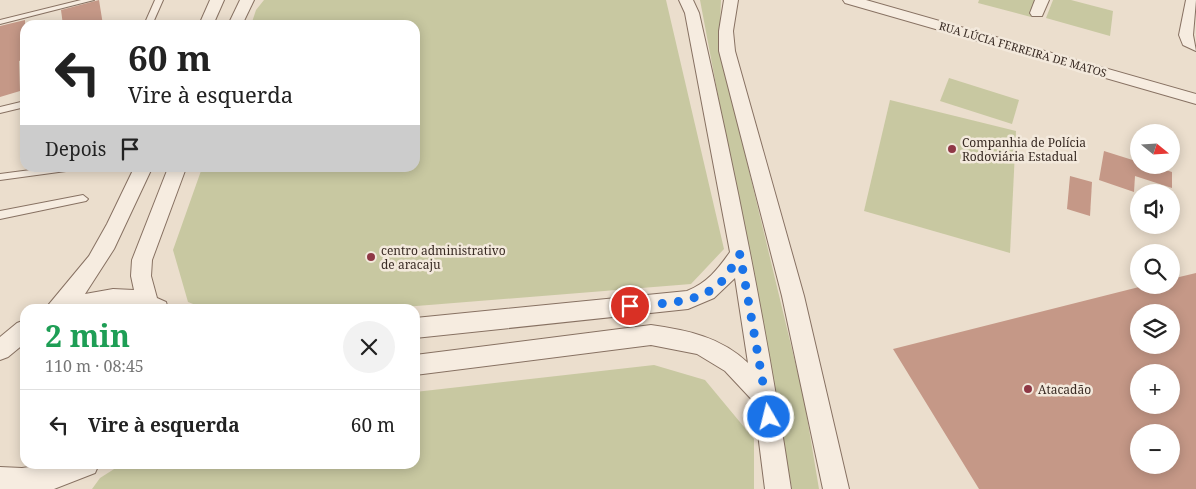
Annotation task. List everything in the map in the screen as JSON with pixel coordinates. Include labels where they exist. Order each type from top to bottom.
[{"type":"street","points":[[208,20],[217,0]]},
{"type":"street","points":[[237,20],[247,0]]},
{"type":"street","points":[[686,0],[692,13],[707,81],[740,254],[766,399],[778,489]]},
{"type":"street","points":[[731,0],[726,31],[727,52],[793,296],[836,489]]},
{"type":"street","name":"RUA LÚCIA FERREIRA DE MATOS","points":[[850,0],[1196,99]]},
{"type":"street","points":[[1192,44],[1186,35],[1193,0]]},
{"type":"street","points":[[62,304],[88,275],[122,214],[141,172]]},
{"type":"street","points":[[153,304],[141,276],[142,260],[175,172]]},
{"type":"street","points":[[420,327],[688,300],[709,292],[722,282],[740,254]]},
{"type":"street","points":[[79,304],[119,297],[149,304]]},
{"type":"street","points":[[0,350],[20,334]]},
{"type":"street","points":[[420,364],[651,335],[680,339],[704,346],[728,360],[766,399]]},
{"type":"street","points":[[0,480],[36,481],[74,474]]},
{"type":"lane","points":[[0,22],[90,0]]},
{"type":"lane","points":[[150,20],[159,0]]},
{"type":"lane","points":[[0,110],[20,105]]},
{"type":"lane","points":[[0,177],[37,172]]},
{"type":"lane","points":[[0,215],[83,200]]},
{"type":"green space","points":[[264,0],[666,0],[724,249],[691,284],[420,306],[420,304],[193,304],[188,302],[173,250],[201,172],[420,172],[420,20],[253,20],[256,10]]},
{"type":"green space","points":[[700,0],[721,0],[719,46],[804,399],[819,489],[792,489]]},
{"type":"green space","points":[[979,0],[1037,0],[1031,17],[978,3]]},
{"type":"green space","points":[[1053,0],[1071,0],[1113,11],[1110,36],[1046,18]]},
{"type":"green space","points":[[949,78],[1019,100],[1012,124],[940,101]]},
{"type":"green space","points":[[890,100],[1016,131],[1010,253],[864,211]]},
{"type":"green space","points":[[654,365],[705,380],[754,439],[754,489],[92,489],[100,478],[114,469],[420,469],[420,391]]},
{"type":"building","points":[[99,0],[102,20],[62,20],[61,10]]},
{"type":"building","points":[[20,21],[20,91],[0,97],[0,26]]},
{"type":"building","points":[[1104,151],[1130,159],[1130,174],[1172,174],[1172,184],[1160,184],[1135,176],[1134,184],[1130,184],[1130,191],[1099,180]]},
{"type":"building","points":[[1070,176],[1092,182],[1090,216],[1067,209]]},
{"type":"building","name":"Atacadão","points":[[1196,273],[1196,489],[979,489],[893,349],[1130,289],[1130,294],[1180,294],[1180,277]]},
{"type":"place","name":"Companhia de Polícia Rodoviária Estadual","points":[[952,149]]},
{"type":"place","name":"centro administrativo de aracaju","points":[[371,257]]},
{"type":"place","name":"Atacadão","points":[[1028,389]]},
{"type":"route","points":[[630,306],[688,300],[709,292],[722,282],[740,254],[769,417]]}]
